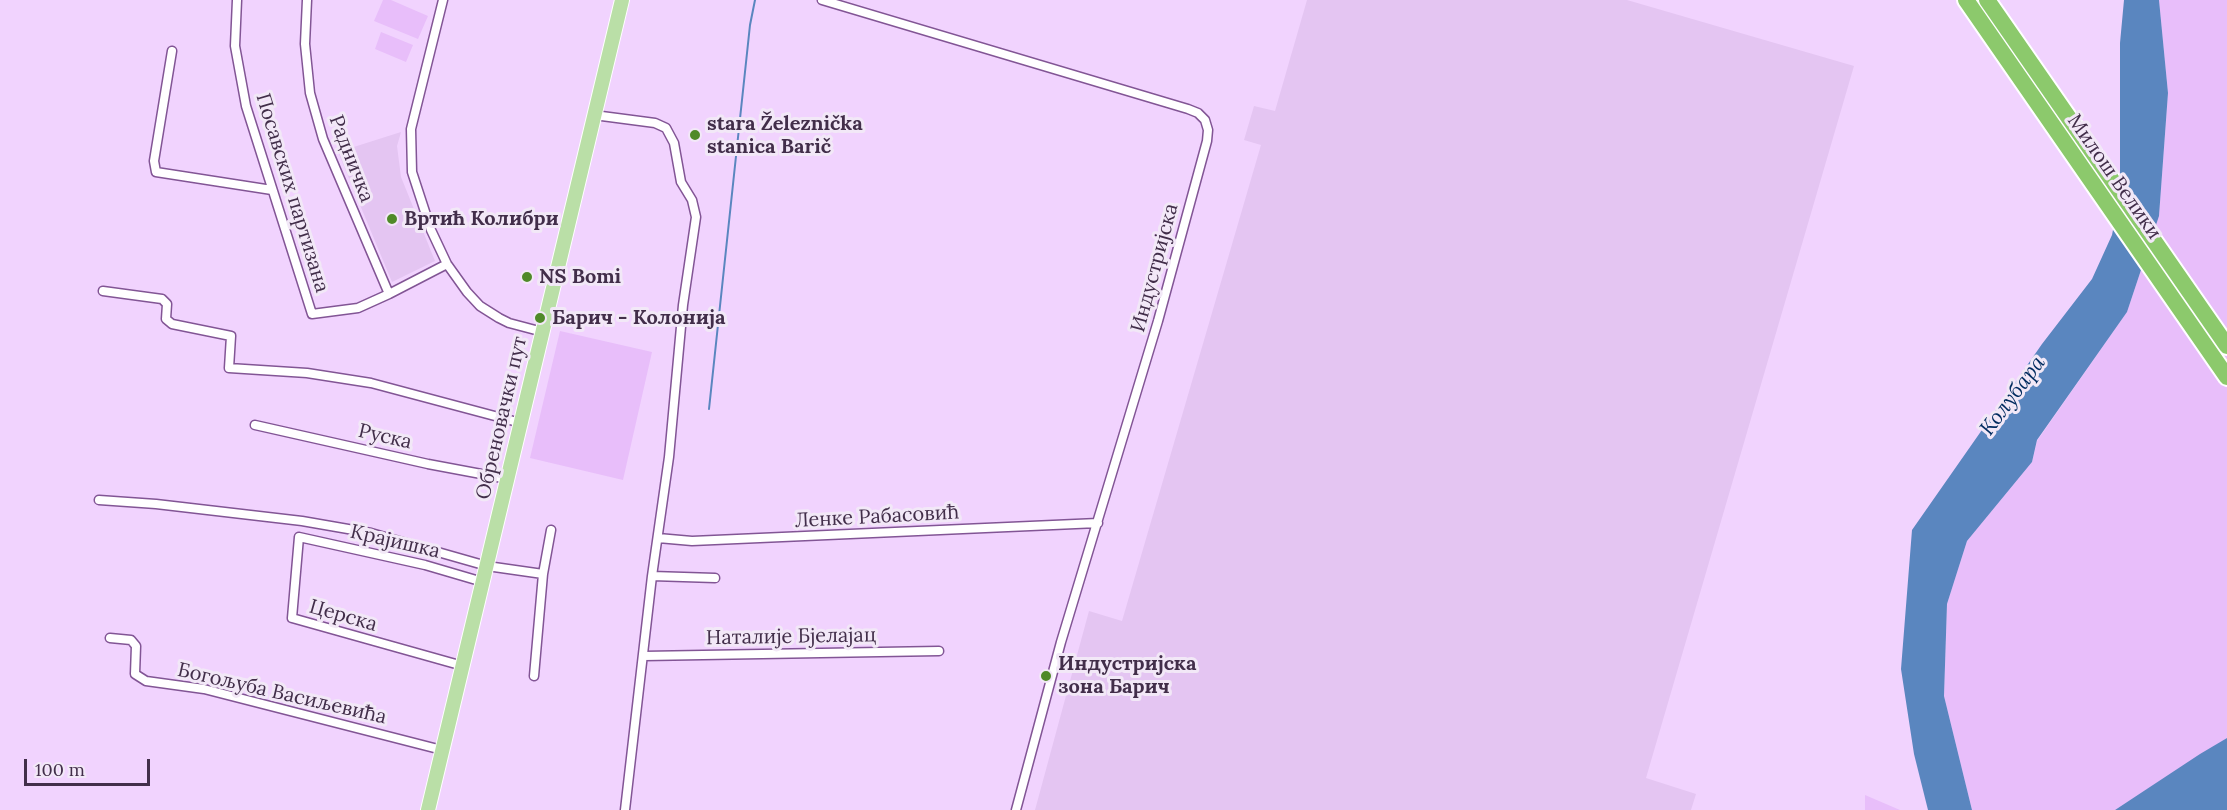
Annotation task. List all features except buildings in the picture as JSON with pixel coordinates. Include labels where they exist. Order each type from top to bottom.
[{"type":"highway","name":"Милош Велики","points":[[1966,0],[2227,377]]},
{"type":"highway","name":"Милош Велики","points":[[1987,0],[2227,346]]},
{"type":"main road","name":"Обреновачки пут","points":[[428,810],[622,0]]},
{"type":"street","name":"Посавских партизана","points":[[237,0],[236,46],[246,106],[312,314],[358,308],[389,294]]},
{"type":"street","name":"Радничка","points":[[307,0],[305,44],[310,93],[323,139],[389,294]]},
{"type":"street","points":[[443,0],[414,117],[410,163],[428,221],[447,264],[467,292],[480,306],[509,323],[543,332]]},
{"type":"street","name":"Индустријска","points":[[822,0],[1188,109],[1198,113],[1205,120],[1208,130],[1207,141],[1156,329],[1061,642],[1016,810]]},
{"type":"street","points":[[172,51],[154,161],[156,172],[272,190]]},
{"type":"street","points":[[594,115],[655,123],[666,128],[674,143],[681,182],[692,200],[696,217],[683,305],[669,457],[652,576],[625,810]]},
{"type":"street","points":[[389,294],[447,264]]},
{"type":"street","points":[[103,291],[162,299],[166,304],[166,317],[169,322],[231,336],[229,368],[307,373],[371,383],[521,423]]},
{"type":"street","name":"Руска","points":[[255,425],[428,464],[508,479]]},
{"type":"street","points":[[99,500],[156,504],[302,521],[371,533],[487,566],[543,574]]},
{"type":"street","name":"Ленке Рабасовић","points":[[658,538],[692,541],[1098,523]]},
{"type":"street","points":[[534,676],[543,574],[551,530]]},
{"type":"street","name":"Крајишка","points":[[299,537],[425,565],[483,582]]},
{"type":"street","name":"Церска","points":[[299,537],[292,618],[463,666]]},
{"type":"street","points":[[652,576],[715,578]]},
{"type":"street","name":"Богољуба Васиљевића","points":[[110,638],[131,640],[136,646],[135,674],[146,681],[204,689],[442,750]]},
{"type":"street","name":"Наталије Бјелајац","points":[[644,656],[939,651]]},
{"type":"shaded area","points":[[383,0],[391,0],[428,16],[418,39],[374,21]]},
{"type":"shaded area","points":[[1307,0],[1627,0],[1854,66],[1646,778],[1696,794],[1691,810],[1035,810],[1089,611],[1122,621],[1261,145],[1244,140],[1254,106],[1275,111]]},
{"type":"shaded area","points":[[2159,0],[2227,0],[2227,738],[2115,810],[1972,810],[1944,696],[1947,604],[1967,541],[2032,462],[2037,441],[2127,312],[2159,216],[2168,93]]},
{"type":"shaded area","points":[[381,32],[413,45],[406,62],[375,49]]},
{"type":"shaded area","name":"Вртић Колибри","points":[[401,132],[397,146],[401,177],[435,261],[392,282],[338,152]]},
{"type":"shaded area","points":[[560,331],[652,352],[623,480],[530,458]]},
{"type":"shaded area","points":[[1865,795],[1900,810],[1865,810]]},
{"type":"water","name":"Колубара","points":[[2124,0],[2159,0],[2168,93],[2159,216],[2127,312],[2037,440],[2032,462],[1967,541],[1947,604],[1944,696],[1972,810],[1928,810],[1914,754],[1901,669],[1912,530],[2042,344],[2092,279],[2112,235],[2120,194],[2120,43]]},
{"type":"water","points":[[2227,738],[2227,810],[2115,810],[2200,754]]},
{"type":"waterway","points":[[709,409],[750,25],[755,0]]},
{"type":"place","name":"stara Železnička stanica Barič","points":[[695,135]]},
{"type":"place","name":"Вртић Колибри","points":[[392,219]]},
{"type":"place","name":"NS Bomi","points":[[527,277]]},
{"type":"place","name":"Барич - Колонија","points":[[540,318]]},
{"type":"place","name":"Индустријска зона Барич","points":[[1046,676]]}]
